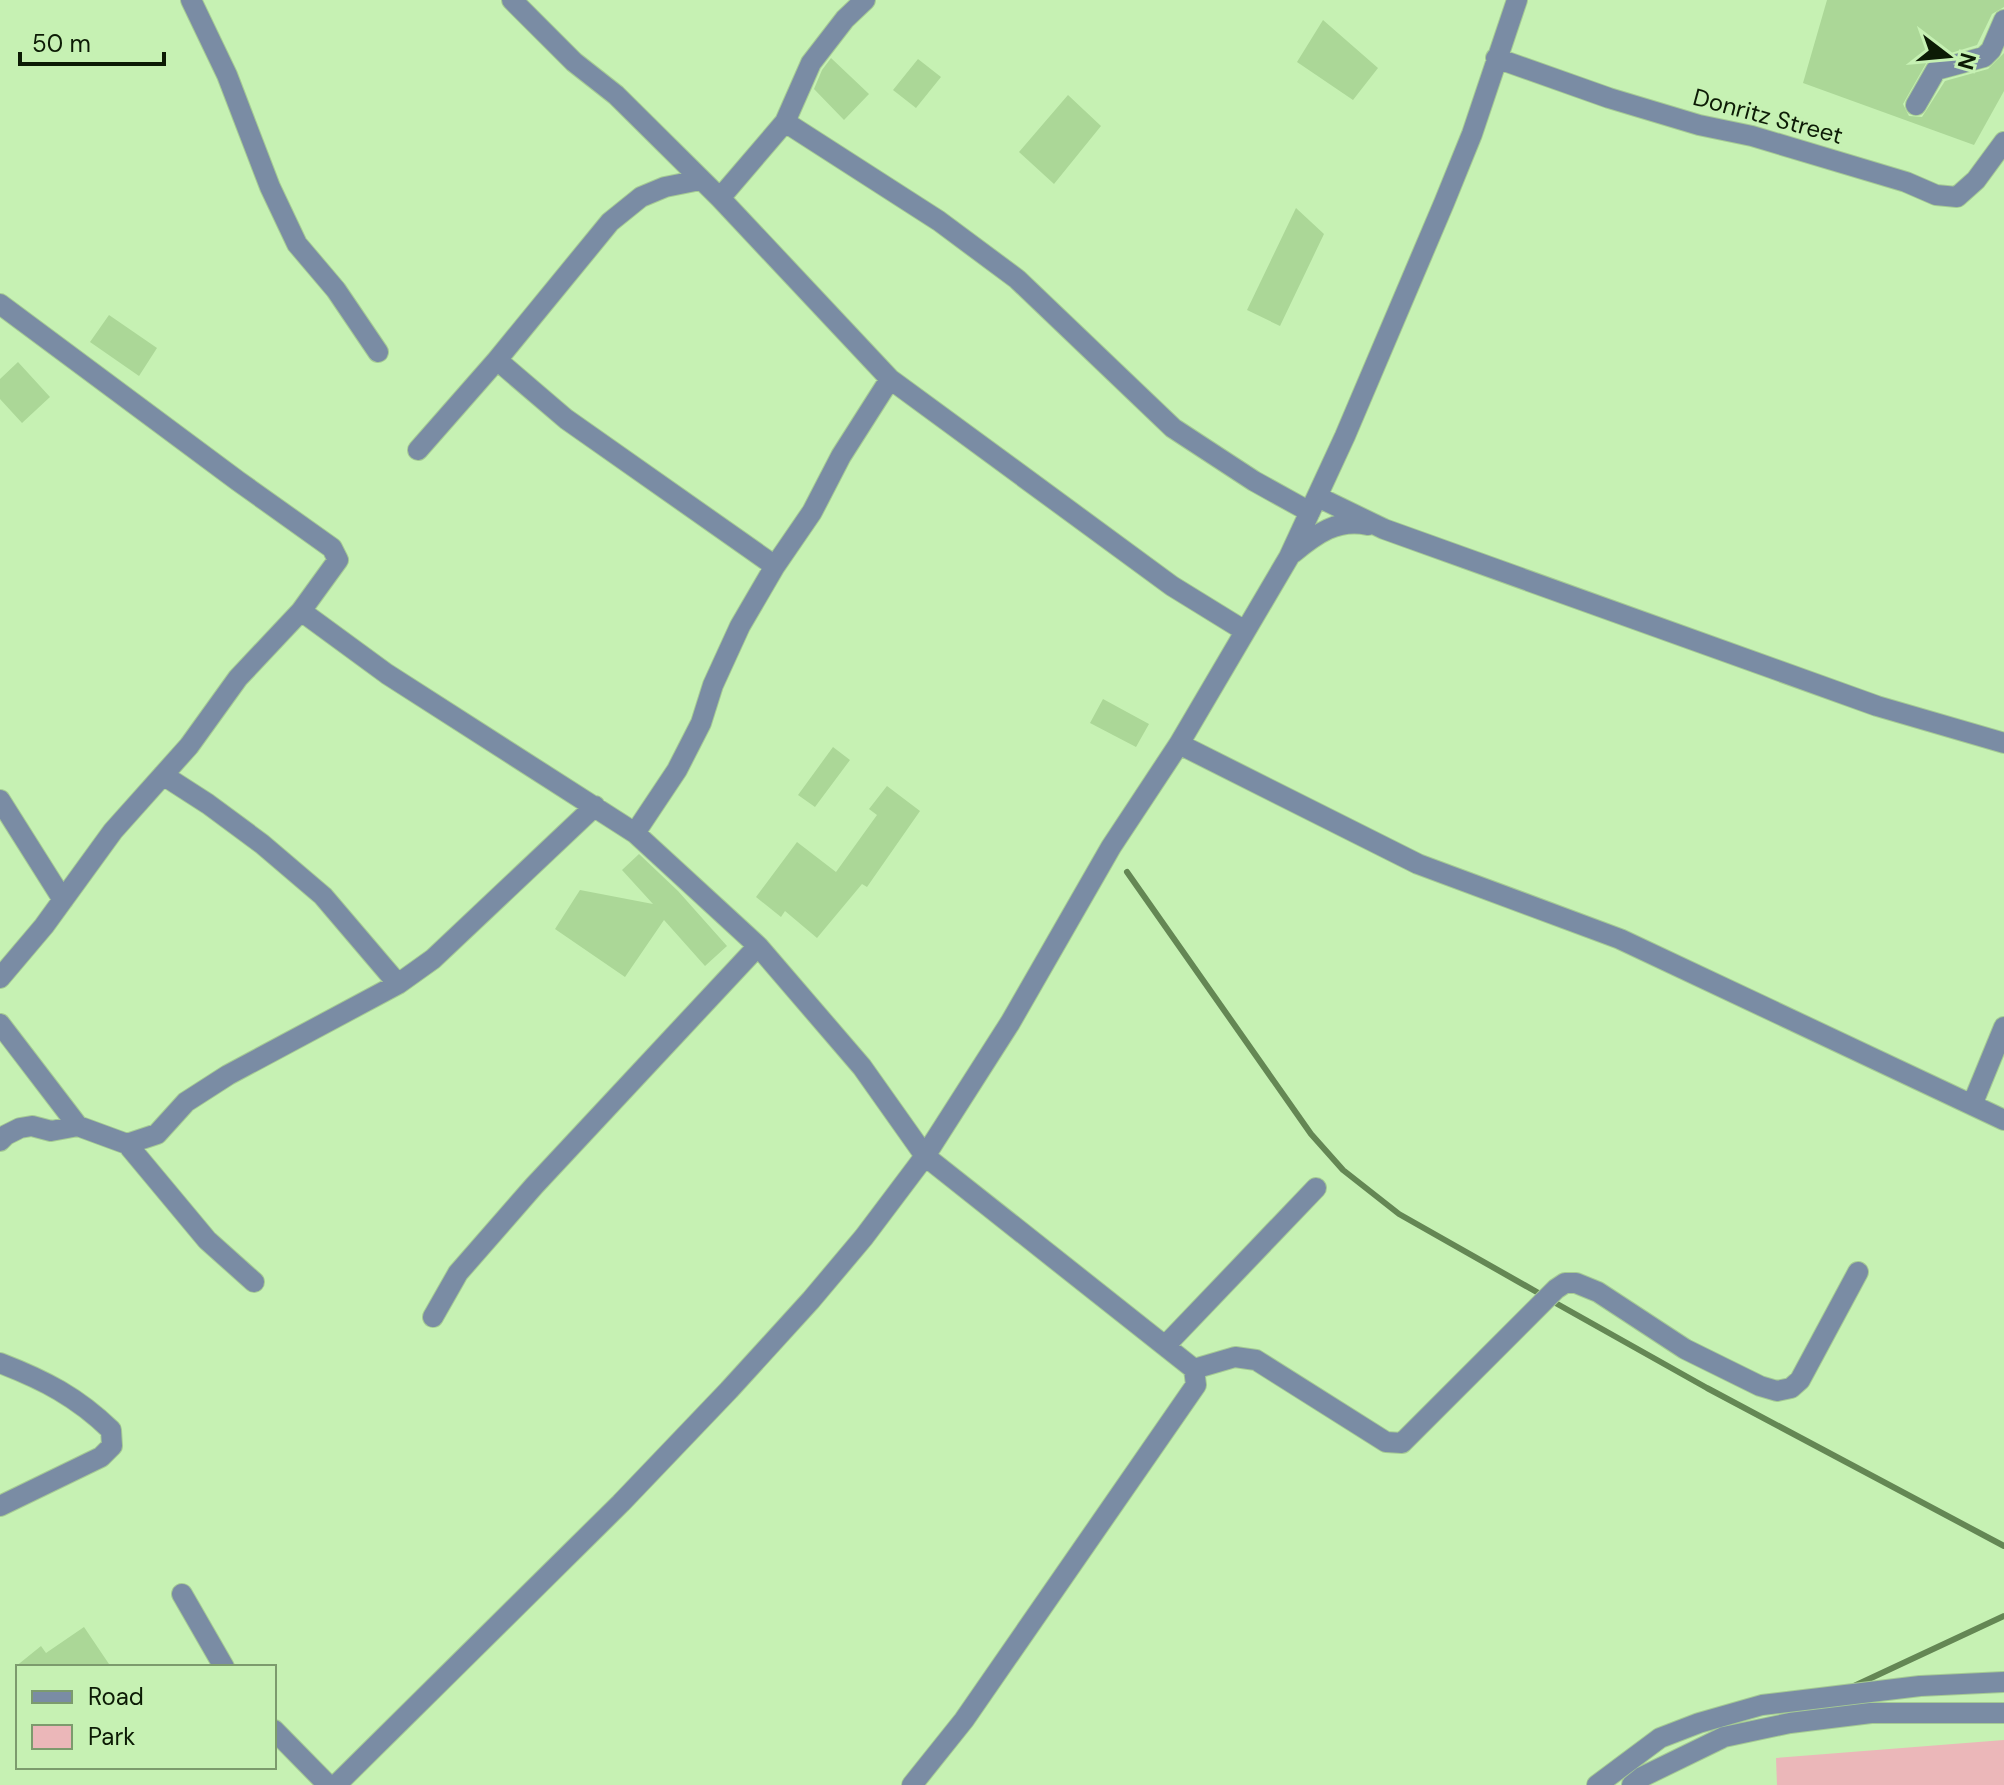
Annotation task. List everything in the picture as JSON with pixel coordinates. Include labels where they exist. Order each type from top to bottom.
[{"type":"street","points":[[191,0],[227,75],[270,187],[297,244],[336,290],[378,352]]},
{"type":"street","points":[[512,0],[574,62],[616,95],[720,198],[890,379],[1172,586],[1245,631]]},
{"type":"street","points":[[720,198],[785,122],[811,63],[845,19],[865,0]]},
{"type":"street","points":[[336,1785],[621,1503],[729,1390],[820,1290],[925,1156],[1010,1023],[1111,847],[1179,744],[1289,557],[1450,189],[1517,0]]},
{"type":"street","points":[[1916,105],[1936,70],[1984,57],[1991,50],[2004,20]]},
{"type":"street","name":"Donritz Street","points":[[1496,58],[1609,98],[1699,125],[1752,136],[1906,182],[1936,195],[1957,197],[1976,180],[2004,142]]},
{"type":"street","points":[[785,122],[939,221],[1017,279],[1173,428],[1254,481],[1877,706],[2003,739]]},
{"type":"street","points":[[418,450],[497,360],[610,222],[641,197],[665,187],[700,180]]},
{"type":"street","points":[[0,304],[338,555],[336,566],[301,611],[238,678],[189,746],[113,831],[63,900],[0,978]]},
{"type":"street","points":[[497,360],[566,419],[775,566]]},
{"type":"street","points":[[635,833],[677,770],[701,723],[713,685],[740,626],[890,379]]},
{"type":"street","points":[[1289,557],[1326,528],[1360,523],[1384,529]]},
{"type":"street","points":[[301,611],[387,674],[635,833],[758,946],[862,1067],[925,1156],[1194,1369],[1196,1385],[964,1720],[912,1785]]},
{"type":"street","points":[[1179,744],[1418,864],[1620,939],[2004,1120]]},
{"type":"street","points":[[163,775],[262,844],[323,896],[398,984]]},
{"type":"street","points":[[0,800],[63,900]]},
{"type":"street","points":[[127,1144],[157,1134],[186,1102],[228,1075],[398,984],[433,959],[595,806]]},
{"type":"street","points":[[433,1317],[458,1273],[534,1186],[758,946]]},
{"type":"street","points":[[0,1024],[78,1126]]},
{"type":"street","points":[[1972,1105],[2004,1027]]},
{"type":"street","points":[[0,1141],[20,1128],[32,1126],[51,1131],[78,1126],[127,1144],[207,1240],[254,1282]]},
{"type":"street","points":[[1165,1346],[1316,1188]]},
{"type":"street","points":[[1194,1369],[1235,1357],[1256,1360],[1386,1442],[1402,1443],[1556,1289],[1565,1283],[1576,1283],[1598,1292],[1685,1349],[1760,1386],[1777,1391],[1791,1388],[1800,1380],[1858,1272]]},
{"type":"street","points":[[0,1363],[60,1389],[76,1400],[111,1430],[112,1446],[101,1457],[0,1506]]},
{"type":"street","points":[[182,1594],[223,1665]]},
{"type":"street","points":[[1597,1785],[1660,1738],[1762,1705],[1905,1688],[2004,1682]]},
{"type":"street","points":[[1632,1785],[1642,1777],[1724,1737],[1790,1723],[1871,1713],[2004,1713]]},
{"type":"street","points":[[276,1732],[328,1785]]},
{"type":"green space","points":[[2004,1740],[2004,1785],[1777,1785],[1776,1758]]},
{"type":"building","points":[[1827,0],[2004,0],[2004,7],[1992,14],[1977,45],[1928,60],[1903,104],[1909,116],[1922,117],[1945,81],[1988,69],[2004,53],[2004,91],[1974,145],[1803,83]]},
{"type":"building","points":[[1323,20],[1378,68],[1353,100],[1297,62]]},
{"type":"building","points":[[831,58],[869,94],[844,120],[814,89]]},
{"type":"building","points":[[918,59],[941,77],[916,108],[893,90]]},
{"type":"building","points":[[1068,95],[1101,126],[1054,184],[1019,152]]},
{"type":"building","points":[[1296,208],[1324,234],[1280,326],[1247,310]]},
{"type":"building","points":[[109,315],[157,348],[139,376],[90,342]]},
{"type":"building","points":[[18,362],[50,397],[22,423],[0,399],[0,379]]},
{"type":"building","points":[[1103,699],[1149,724],[1136,747],[1090,723]]},
{"type":"building","points":[[833,747],[850,760],[815,807],[798,795]]},
{"type":"building","points":[[887,786],[920,811],[867,887],[862,884],[817,938],[785,911],[781,917],[756,897],[797,842],[836,872],[877,815],[869,809]]},
{"type":"building","points":[[639,854],[678,891],[727,946],[705,966],[664,920],[625,977],[555,929],[580,890],[653,904],[622,870]]},
{"type":"building","points":[[84,1627],[110,1665],[17,1665],[41,1646],[46,1653]]},
{"type":"waterway","points":[[1127,872],[1311,1134],[1343,1170],[1399,1214],[1542,1295]]},
{"type":"waterway","points":[[1552,1301],[1707,1388],[2004,1546]]},
{"type":"waterway","points":[[1854,1686],[2004,1616]]}]
